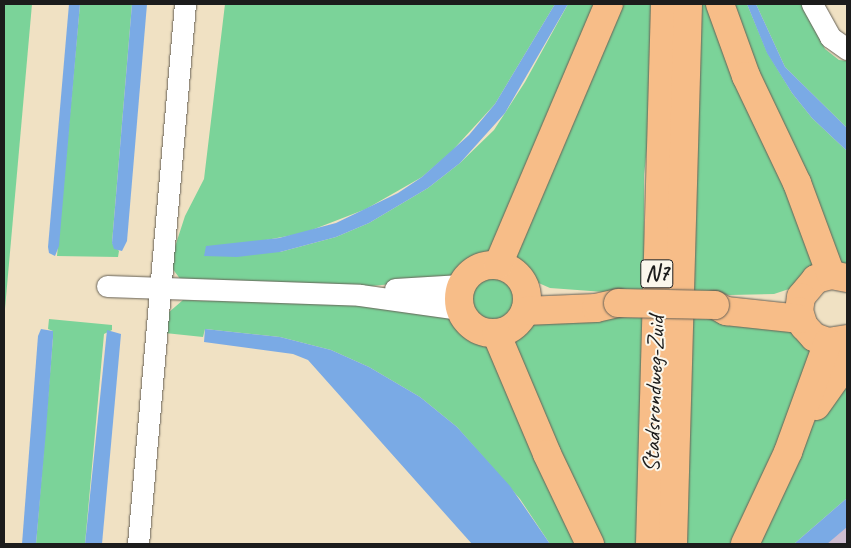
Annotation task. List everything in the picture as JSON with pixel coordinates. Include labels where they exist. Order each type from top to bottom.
[{"type":"main road","points":[[498,265],[609,4]]},
{"type":"main road","name":"Stadsrondweg-Zuid","points":[[650,544],[665,4]]},
{"type":"main road","name":"Stadsrondweg-Zuid","points":[[673,544],[688,4]]},
{"type":"main road","points":[[720,4],[746,76],[839,276],[816,279],[801,308],[809,332],[838,341],[744,544]]},
{"type":"main road","points":[[498,265],[515,273],[525,300],[511,328],[496,333],[487,333],[471,325],[461,297],[480,267],[498,265]]},
{"type":"main road","points":[[525,300],[596,308],[618,303],[715,305],[726,311],[801,308]]},
{"type":"main road","points":[[496,333],[547,454],[590,544]]},
{"type":"main road","points":[[788,452],[832,380],[847,362]]},
{"type":"street","points":[[138,544],[186,4]]},
{"type":"street","points":[[812,4],[830,37],[847,49]]},
{"type":"street","points":[[108,286],[161,290],[360,295],[380,290],[461,297]]},
{"type":"shaded area","points":[[847,511],[847,544],[809,544]]},
{"type":"green space","points":[[4,4],[32,4],[4,320]]},
{"type":"green space","points":[[80,4],[132,4],[112,243],[119,251],[118,257],[57,256]]},
{"type":"green space","points":[[225,4],[555,4],[495,104],[451,152],[422,177],[366,209],[304,233],[250,243],[280,252],[336,237],[369,223],[428,188],[460,163],[494,130],[525,82],[568,4],[601,4],[491,254],[470,262],[451,278],[362,287],[181,280],[172,268],[172,256],[185,216],[204,179]]},
{"type":"green space","points":[[614,4],[654,4],[651,112],[644,175],[644,290],[618,293],[550,288],[534,281],[508,261]]},
{"type":"green space","points":[[699,4],[714,4],[821,269],[792,288],[774,294],[730,295],[693,291]]},
{"type":"green space","points":[[727,4],[747,4],[767,52],[792,93],[812,118],[847,151],[847,268],[839,264]]},
{"type":"green space","points":[[756,4],[803,4],[825,49],[839,60],[847,61],[847,128],[785,67]]},
{"type":"green space","points":[[493,277],[505,281],[511,287],[515,299],[511,311],[505,317],[493,321],[481,317],[475,311],[471,299],[475,287],[481,281]]},
{"type":"green space","points":[[183,300],[376,305],[452,318],[464,332],[493,350],[583,544],[550,544],[520,499],[457,427],[420,397],[369,367],[331,350],[280,337],[205,329],[203,337],[165,333],[168,313]]},
{"type":"green space","points":[[618,317],[644,318],[640,544],[597,544],[511,336],[528,324]]},
{"type":"green space","points":[[49,319],[112,325],[112,330],[104,334],[85,544],[36,544],[53,337],[53,331],[48,329]]},
{"type":"green space","points":[[691,319],[776,320],[819,346],[735,544],[683,544]]},
{"type":"green space","points":[[847,369],[847,498],[794,544],[755,544],[824,402]]},
{"type":"water","points":[[69,4],[80,4],[59,246],[55,256],[49,253],[48,247]]},
{"type":"water","points":[[132,4],[147,4],[127,241],[122,251],[114,249],[112,243]]},
{"type":"water","points":[[555,4],[568,4],[505,113],[460,163],[428,188],[369,223],[336,237],[280,252],[237,257],[204,256],[206,246],[279,238],[336,223],[398,193],[422,177],[469,135],[495,104]]},
{"type":"water","points":[[747,4],[756,4],[785,67],[847,128],[847,151],[812,118],[792,93],[767,53]]},
{"type":"water","points":[[41,329],[53,331],[46,431],[36,544],[22,544],[38,336]]},
{"type":"water","points":[[205,329],[280,337],[331,350],[369,367],[420,397],[457,427],[510,486],[550,544],[472,544],[308,360],[293,354],[204,342]]},
{"type":"water","points":[[107,330],[121,334],[102,544],[85,544]]},
{"type":"water","points":[[847,498],[847,527],[827,544],[794,544]]}]
